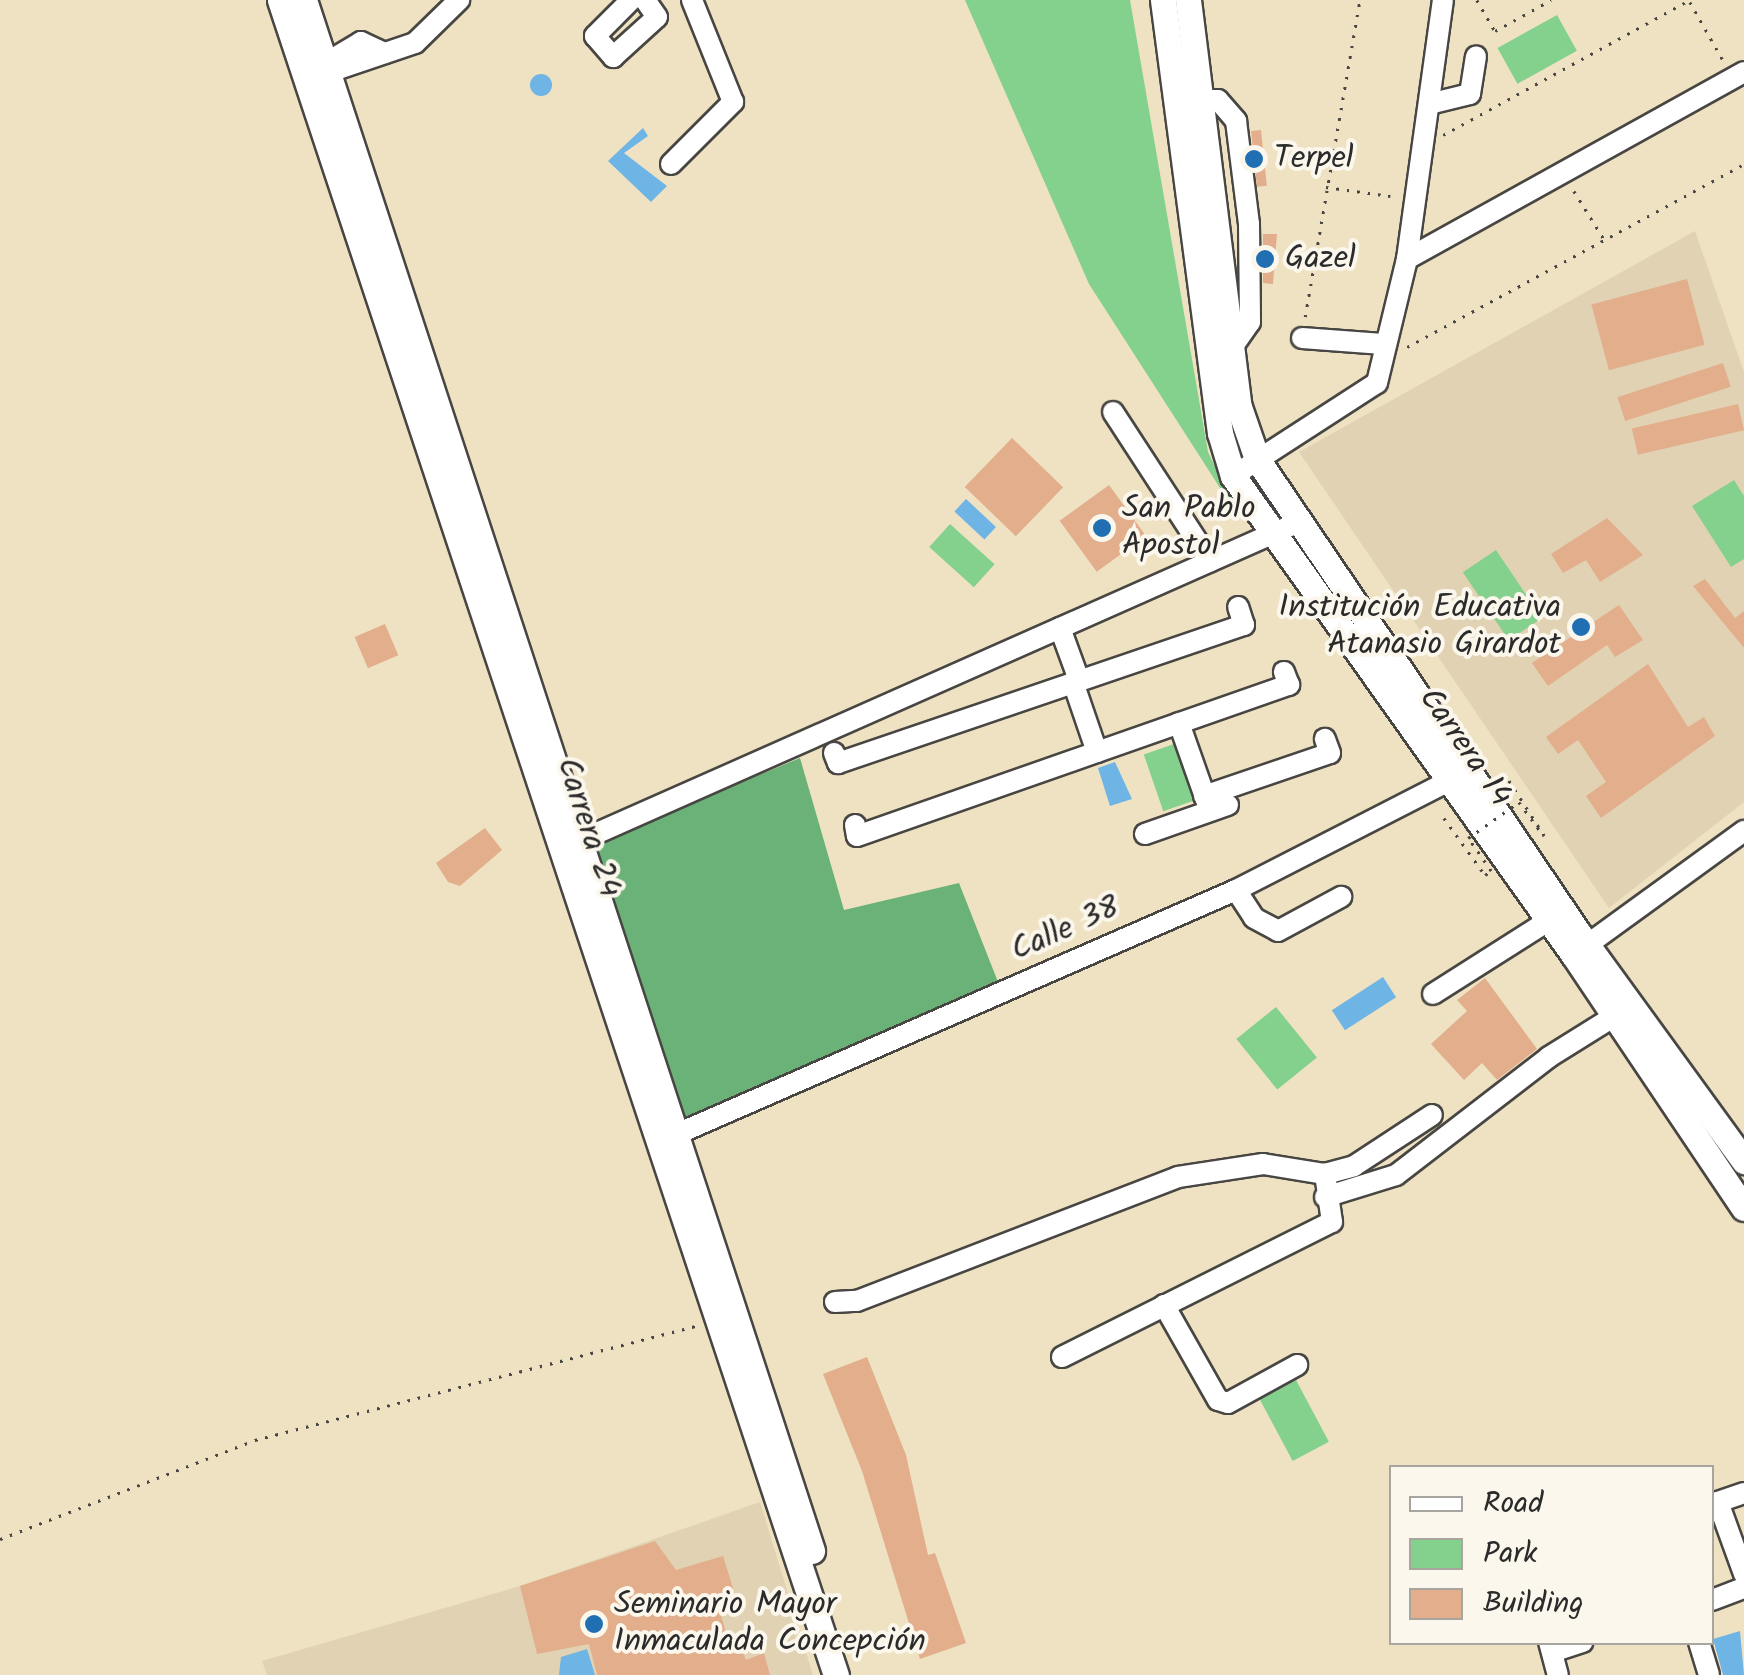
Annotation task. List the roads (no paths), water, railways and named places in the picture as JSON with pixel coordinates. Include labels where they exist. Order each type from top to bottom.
[{"type":"main road","name":"Carrera 24","points":[[280,0],[313,67],[569,846],[717,1320],[836,1675]]},
{"type":"main road","name":"Carrera 24","points":[[304,0],[313,67]]},
{"type":"main road","name":"Carrera 14","points":[[1163,0],[1220,433],[1233,476],[1449,782],[1744,1161]]},
{"type":"main road","name":"Carrera 14","points":[[1188,0],[1238,407],[1256,459],[1472,768],[1556,916]]},
{"type":"main road","name":"Carrera 24","points":[[569,846],[677,1134],[780,1510],[852,1675]]},
{"type":"main road","name":"Carrera 14","points":[[1583,950],[1613,1018],[1744,1208]]},
{"type":"street","points":[[313,67],[341,68],[416,43],[459,0]]},
{"type":"street","points":[[631,0],[595,36],[612,57],[658,17],[645,0]]},
{"type":"street","points":[[671,164],[732,102],[692,0]]},
{"type":"street","points":[[1233,476],[1377,383],[1392,347],[1443,0]]},
{"type":"street","points":[[1428,104],[1470,94],[1476,56]]},
{"type":"street","points":[[1407,259],[1735,69]]},
{"type":"street","points":[[1174,106],[1200,97],[1229,107],[1236,121],[1249,224],[1250,322],[1231,349]]},
{"type":"street","points":[[1216,226],[1249,224]]},
{"type":"street","points":[[1302,338],[1392,347]]},
{"type":"street","points":[[1113,412],[1210,561]]},
{"type":"street","points":[[569,846],[1299,522]]},
{"type":"street","points":[[834,753],[838,763],[1244,625],[1238,607]]},
{"type":"street","points":[[1055,630],[1097,752]]},
{"type":"street","points":[[856,825],[857,836],[1179,724],[1289,684],[1284,672]]},
{"type":"street","points":[[1411,728],[1435,714]]},
{"type":"street","points":[[1179,724],[1214,804]]},
{"type":"street","points":[[1145,834],[1330,753],[1325,739]]},
{"type":"street","name":"Calle 38","points":[[677,1134],[1236,890],[1472,768]]},
{"type":"street","points":[[1583,950],[1742,837]]},
{"type":"street","points":[[1236,890],[1254,918],[1278,932],[1341,897]]},
{"type":"street","points":[[1433,994],[1556,916]]},
{"type":"street","points":[[1325,1197],[1396,1175],[1549,1057],[1613,1018]]},
{"type":"street","points":[[835,1302],[857,1302],[1178,1177],[1263,1164],[1325,1174],[1354,1166],[1432,1115]]},
{"type":"street","points":[[1062,1357],[1332,1222],[1325,1197],[1325,1174]]},
{"type":"street","points":[[1164,1305],[1218,1400],[1228,1403],[1297,1364]]},
{"type":"street","points":[[1744,1494],[1715,1503],[1744,1574]]},
{"type":"street","points":[[1714,1599],[1744,1588]]},
{"type":"street","points":[[1700,1645],[1709,1675]]},
{"type":"street","points":[[1551,1647],[1558,1675]]},
{"type":"water","points":[[541,74],[549,77],[549,93],[541,96],[533,93],[530,85],[533,77]]},
{"type":"water","points":[[643,128],[648,136],[624,153],[667,186],[651,202],[608,161]]},
{"type":"water","points":[[966,499],[996,527],[984,539],[954,511]]},
{"type":"water","points":[[1115,762],[1132,799],[1110,806],[1098,768]]},
{"type":"water","points":[[1383,977],[1396,997],[1345,1030],[1332,1010]]},
{"type":"water","points":[[1740,1631],[1744,1675],[1723,1675],[1714,1639]]},
{"type":"water","points":[[587,1649],[595,1675],[559,1675],[561,1657]]},
{"type":"place","name":"Terpel","points":[[1254,159]]},
{"type":"place","name":"Gazel","points":[[1265,259]]},
{"type":"place","name":"San Pablo Apostol","points":[[1102,528]]},
{"type":"place","name":"Institución Educativa Atanasio Girardot","points":[[1581,627]]},
{"type":"place","name":"Seminario Mayor Inmaculada Concepción","points":[[594,1624]]}]
